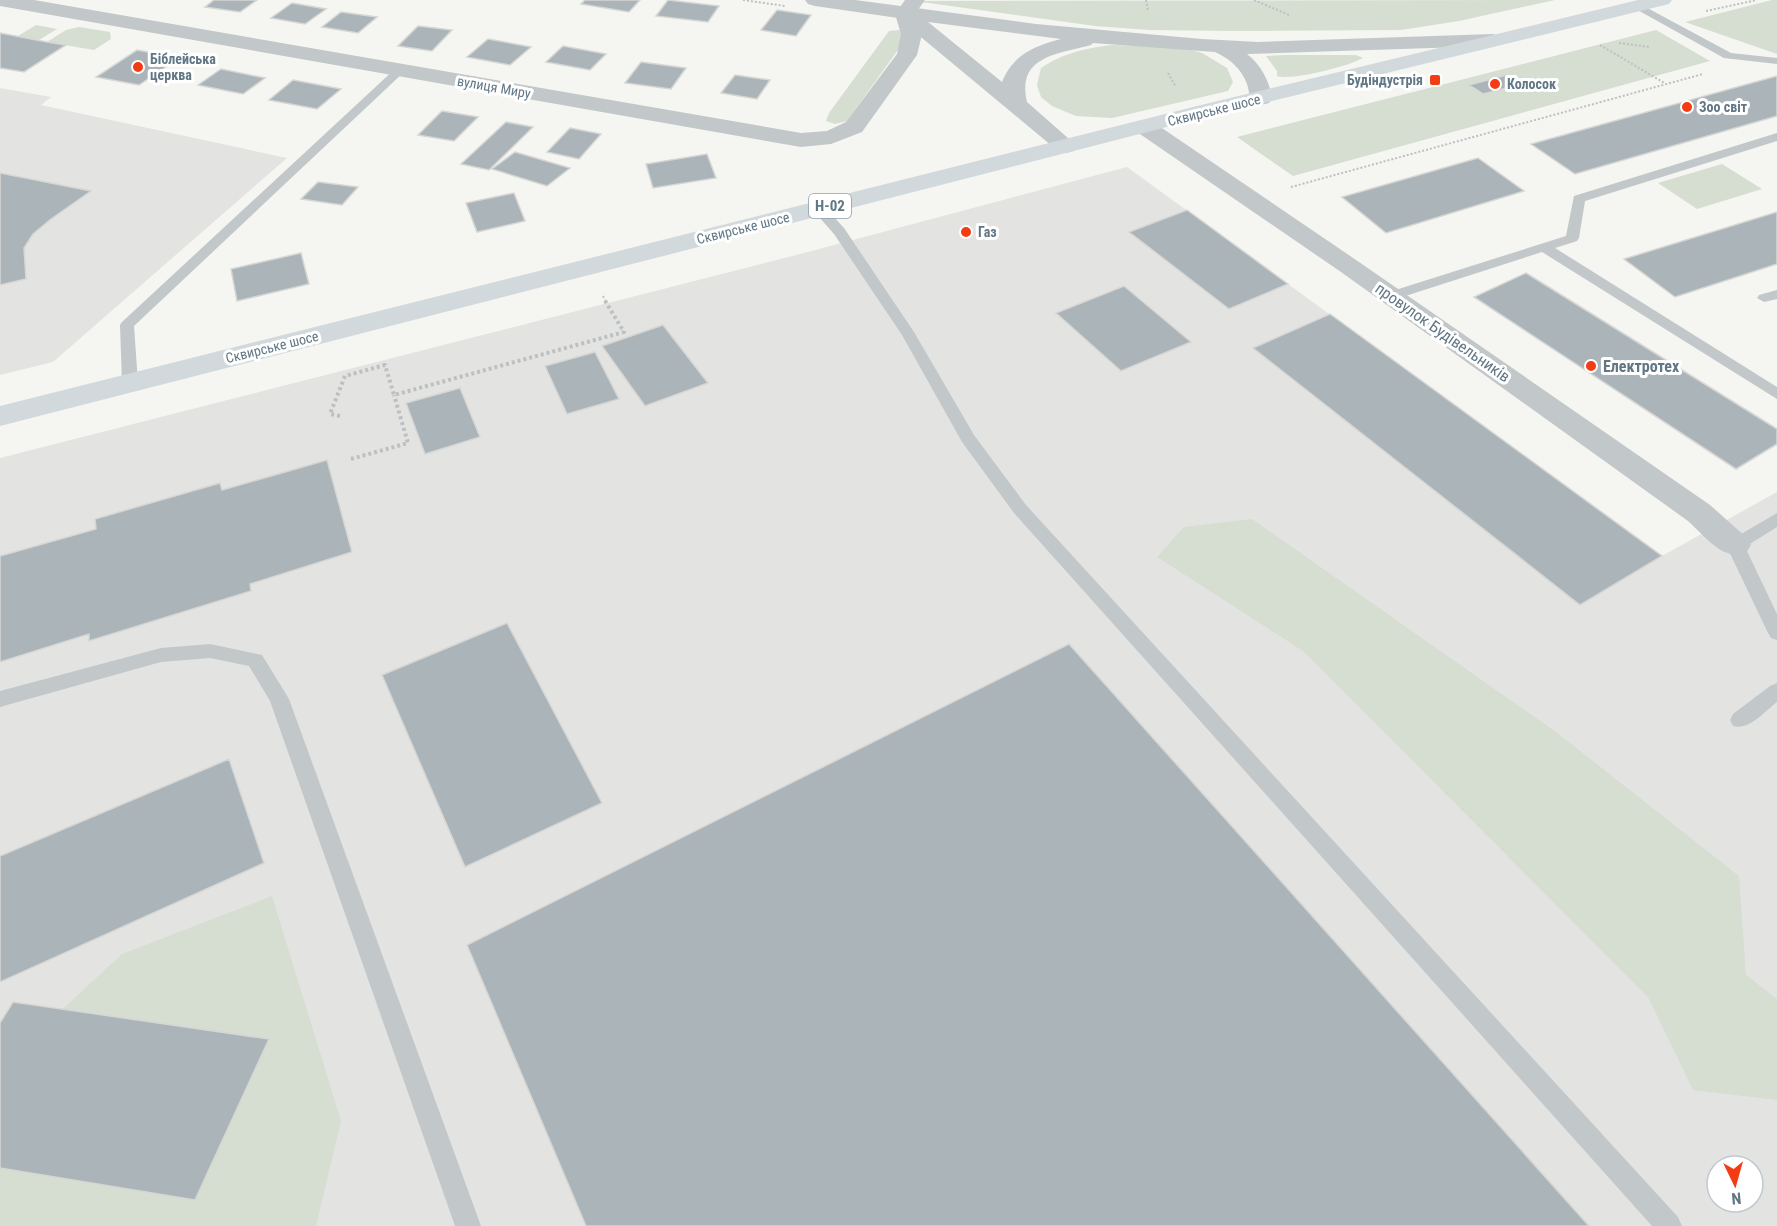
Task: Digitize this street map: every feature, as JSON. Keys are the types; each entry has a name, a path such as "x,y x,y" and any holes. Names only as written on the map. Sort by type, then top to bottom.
{"main road":[{"name":"Сквирське шосе","path":"0,416 1066,146 1662,0"}],"street":[{"name":"вулиця Миру","path":"0,0 801,140 831,137 854,127 907,56 913,42 910,7"},
{"path":"815,0 910,7 1107,37 1221,46 1258,48 1493,40"},
{"path":"910,7 1016,104 1066,146"},
{"path":"1016,104 1012,82 1021,65 1045,50 1107,37"},
{"path":"1221,46 1235,53 1253,71 1259,84 1261,98"},
{"name":"провулок Будівельників","path":"1145,127 1699,513 1735,545"}],"lane":[{"path":"1638,6 1728,56 1777,61"},
{"path":"130,383 127,325 400,70"},
{"path":"1390,296 1572,238 1579,199 1777,137"},
{"path":"819,209 846,241 909,335 968,438 1020,509 1669,1226"},
{"path":"1545,248 1777,394"},
{"path":"1777,519 1735,545 1777,633"},
{"path":"0,699 161,655 210,651 255,660 279,699 468,1226"},
{"path":"1740,720 1777,691"}],"path":[{"path":"1613,42 1659,48"},
{"path":"1600,45 1667,84"},
{"path":"1289,187 1759,59"},
{"path":"394,395 624,332 602,293"},
{"path":"340,416 330,414 345,376 385,366 408,443 351,459"}],"shaded area":[{"path":"1555,0 1459,21 1401,30 1235,31 1149,30 1095,26 914,1"},
{"path":"1777,0 1777,54 1685,22"},
{"path":"36,25 57,29 39,40 18,36"},
{"path":"79,27 110,32 111,39 94,50 47,42 66,30"},
{"path":"900,30 905,40 847,121 835,124 826,121 829,113 889,31"},
{"path":"1656,30 1710,61 1293,176 1237,137"},
{"path":"1113,45 1184,48 1202,53 1227,68 1233,82 1228,91 1112,118 1076,116 1052,106 1041,97 1037,85 1041,68 1058,58 1075,52"},
{"path":"1356,55 1363,58 1320,72 1277,76 1277,71 1266,56"},
{"path":"0,88 51,97 41,105 287,158 53,362 0,375"},
{"path":"1722,164 1762,189 1697,209 1658,183"},
{"path":"1127,167 1662,556 1777,492 1777,1226 0,1226 0,458 804,253"},
{"path":"1252,519 1556,732 1739,876 1746,975 1777,999 1777,1100 1693,1090 1648,997 1303,651 1157,557 1184,527"},
{"path":"272,896 341,1121 316,1226 0,1226 0,1067 122,954"}],"building":[{"path":"214,0 257,0 240,12 205,7"},
{"path":"585,0 640,0 629,12 581,4"},
{"path":"668,0 719,6 708,22 656,16"},
{"path":"292,3 326,9 305,24 271,18"},
{"path":"777,10 811,15 796,36 761,30"},
{"path":"341,12 377,17 358,33 322,27"},
{"path":"418,26 452,30 432,51 398,46"},
{"path":"0,33 66,45 24,72 0,68"},
{"path":"488,39 531,47 510,65 467,57"},
{"path":"563,46 606,54 590,70 546,62"},
{"name":"Біблейська церква","path":"137,50 179,58 139,85 96,77"},
{"path":"641,62 686,68 671,89 625,83"},
{"path":"221,69 265,78 243,94 198,85"},
{"path":"735,75 770,80 757,99 721,93"},
{"name":"Колосок","path":"1507,75 1522,84 1483,94 1469,85"},
{"path":"1777,76 1777,116 1575,174 1531,144"},
{"path":"293,80 341,89 317,109 269,100"},
{"path":"442,111 478,117 454,141 418,135"},
{"path":"506,122 533,127 489,170 461,164"},
{"path":"570,128 601,134 579,159 547,152"},
{"path":"515,152 570,168 547,186 492,169"},
{"path":"707,154 716,178 653,188 646,164"},
{"path":"1478,158 1524,191 1386,233 1342,197"},
{"path":"0,173 91,191 33,234 24,248 26,279 0,285"},
{"path":"318,182 358,187 342,205 301,199"},
{"path":"514,193 525,221 477,232 466,203"},
{"path":"1187,210 1288,284 1229,309 1129,232"},
{"path":"1777,212 1777,264 1675,297 1624,259"},
{"path":"301,253 309,284 237,301 231,269"},
{"path":"1526,273 1777,429 1777,444 1736,469 1474,297"},
{"path":"1124,286 1191,342 1121,371 1056,313"},
{"path":"1330,314 1662,556 1580,605 1253,348"},
{"path":"663,325 708,383 645,406 602,346"},
{"path":"595,352 619,399 567,414 545,366"},
{"path":"460,388 480,437 425,454 406,403"},
{"path":"327,460 352,552 250,584 251,591 89,641 89,634 0,662 0,556 96,529 95,519 220,483 222,490"},
{"path":"507,623 602,803 465,867 382,675"},
{"path":"1069,644 1589,1226 586,1226 467,945"},
{"path":"229,759 264,863 0,982 0,856"},
{"path":"13,1002 269,1039 195,1200 0,1168 0,1023"}],"place":[{"name":"Біблейська церква","path":"138,67"},
{"name":"Будіндустрія","path":"1435,80"},
{"name":"Колосок","path":"1495,84"},
{"name":"Зоо світ","path":"1687,107"},
{"name":"Газ","path":"966,232"},
{"name":"Електротех","path":"1591,366"}]}
